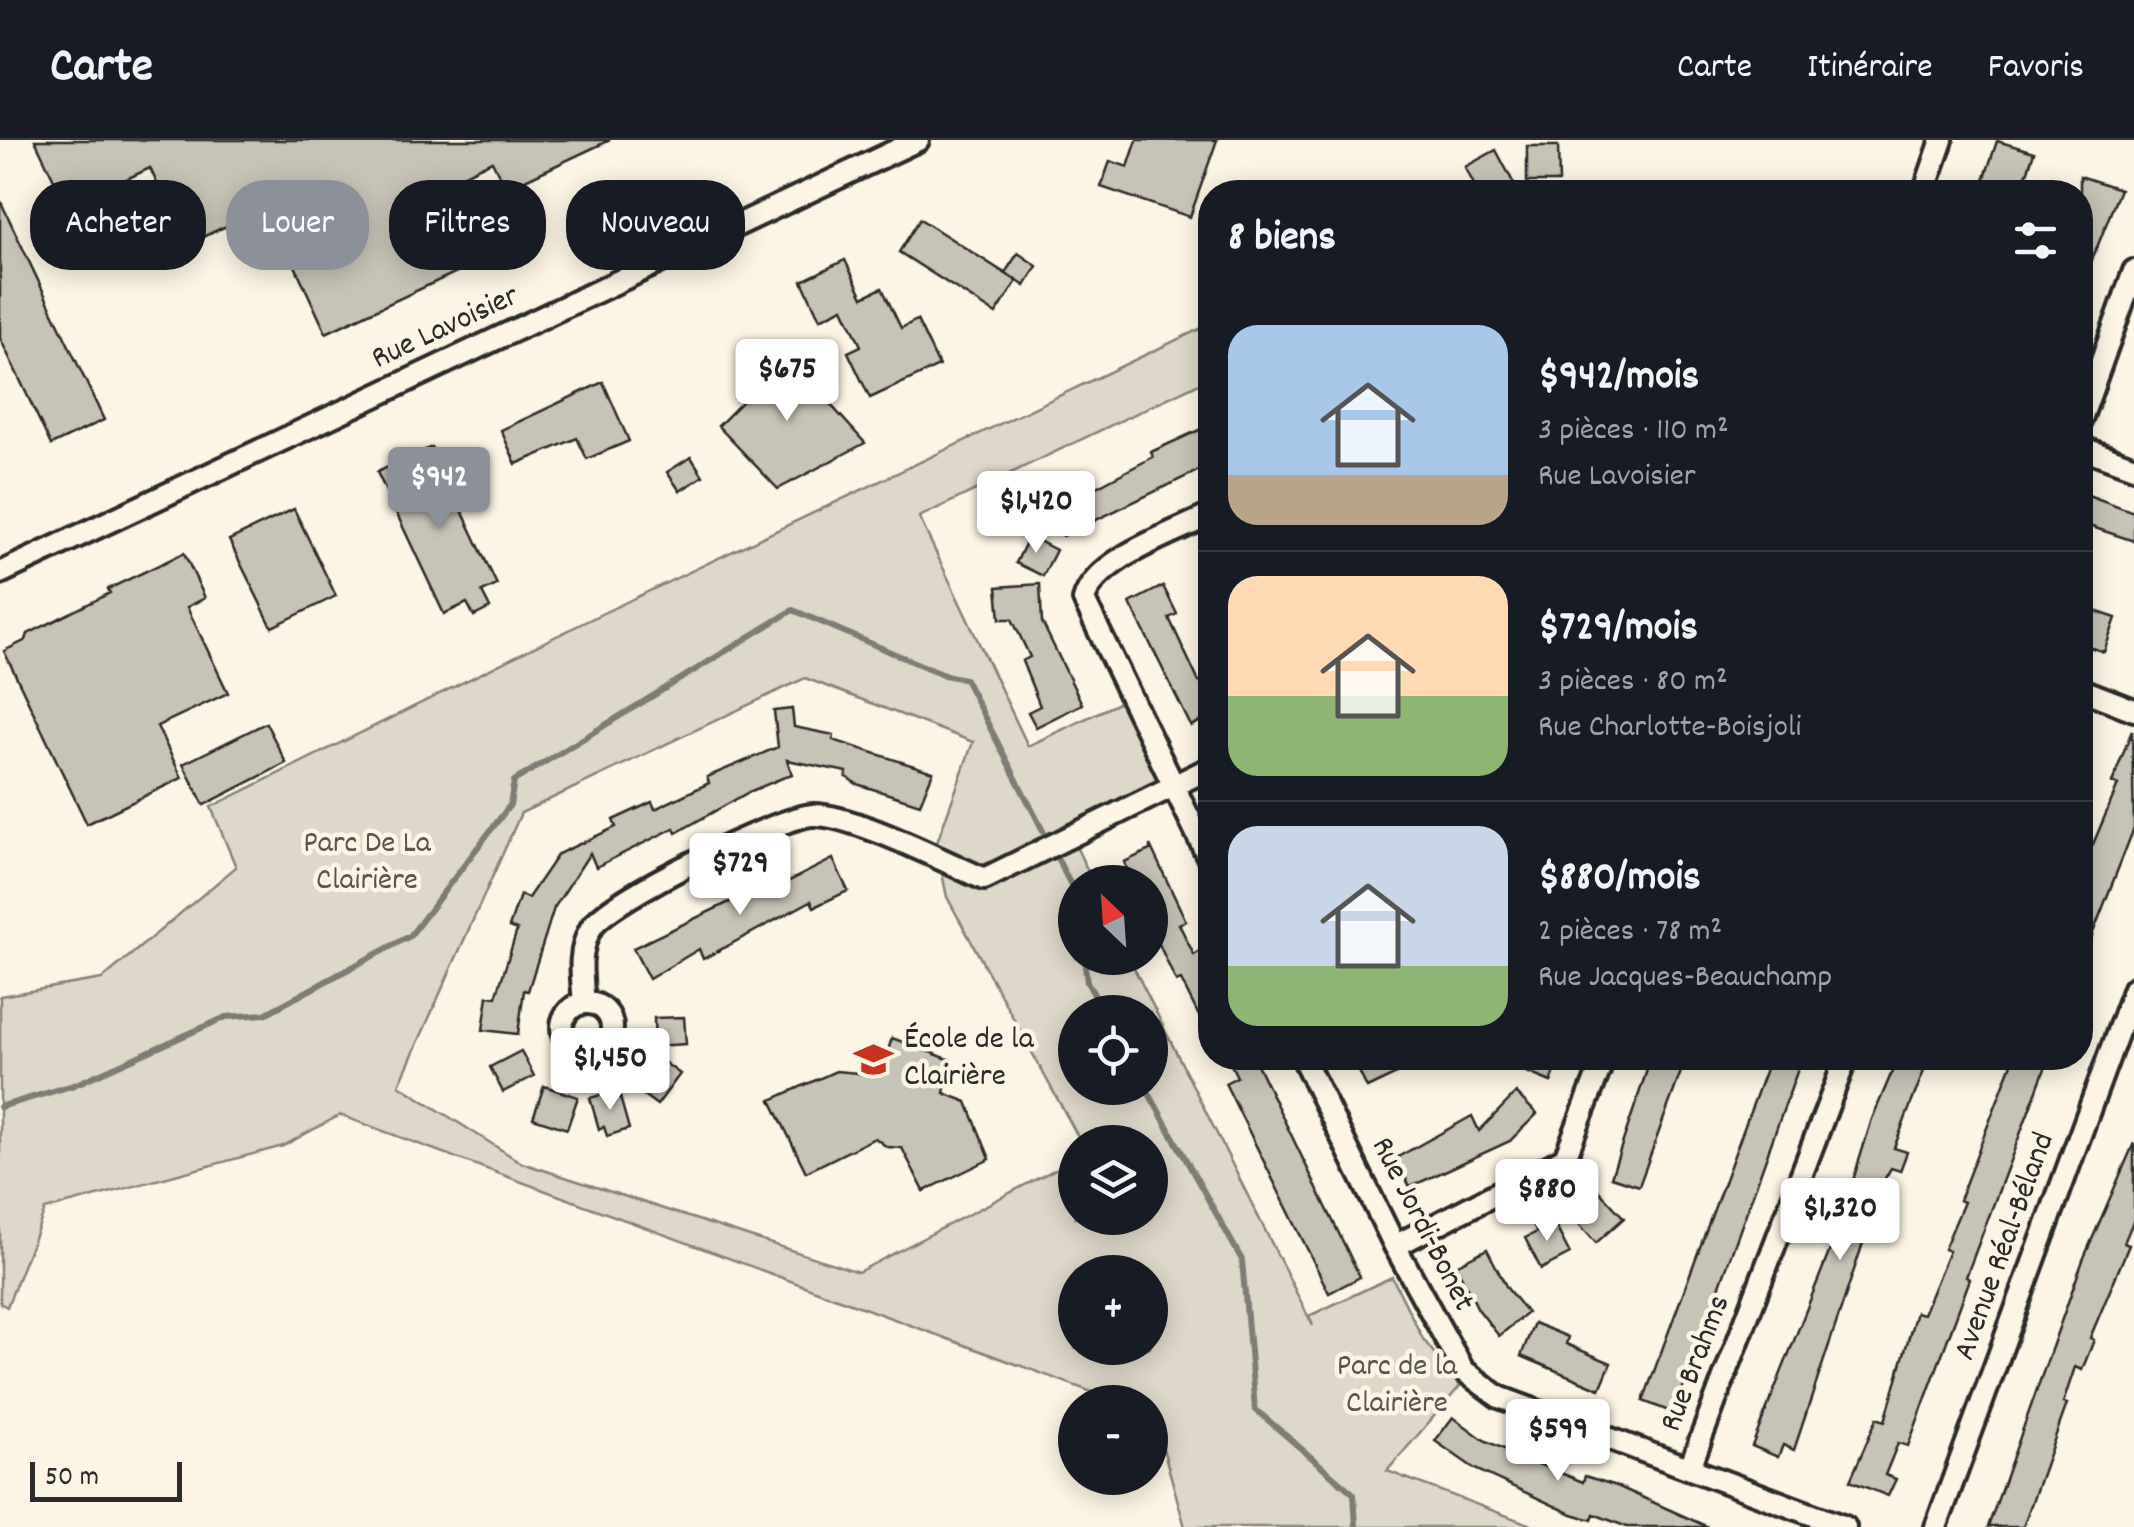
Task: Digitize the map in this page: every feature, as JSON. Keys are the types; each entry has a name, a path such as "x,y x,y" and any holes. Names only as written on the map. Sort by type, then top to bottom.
{"street":[{"name":"Rue Lavoisier","path":"0,574 918,140"},
{"path":"1928,180 1942,140"},
{"path":"2093,386 2134,271"},
{"path":"2093,452 2134,467"},
{"path":"1198,521 1106,567 1089,581 1084,600 1198,836"},
{"path":"2093,694 2134,710"},
{"path":"584,1002 580,958 592,926 620,900 777,823 815,815 853,824 984,879 1198,774"},
{"name":"Avenue Réal-Béland","path":"1936,1527 2134,988"},
{"name":"Rue Jordi-Bonet","path":"1309,1070 1395,1246 1463,1370 1499,1397 1844,1527"},
{"path":"1395,1246 1565,1158 1599,1070"},
{"name":"Rue Brahms","path":"1690,1467 1841,1070"}],"green space":[{"name":"Parc De La Clairière","path":"1198,330 1198,384 919,517 1028,746 1131,697 1174,786 1071,836 1085,865 1058,865 1058,975 1138,975 1148,995 1058,995 1058,1100 947,897 936,845 973,742 805,678 521,813 399,1085 522,1163 858,1272 1058,1168 1058,1235 1168,1235 1168,1125 1072,1125 1061,1105 1168,1105 1168,1036 1313,1326 1309,1316 1392,1277 1423,1339 1460,1386 1387,1471 1537,1527 1185,1527 1168,1466 1168,1385 1073,1385 340,1115 283,1146 45,1210 7,1307 0,1303 0,996 102,979 236,867 211,807 599,615"}],"building":[{"path":"35,140 610,140 525,180 502,180 492,161 460,176 462,180 389,180 389,270 461,270 326,333 297,270 369,270 369,180 226,180 226,226 206,235 206,180 155,180 150,168 124,180 54,180"},
{"path":"1137,140 1217,140 1203,180 1198,180 1190,217 1101,187 1110,161 1128,167"},
{"path":"1997,141 2034,152 2025,180 1984,180"},
{"path":"1527,146 1558,146 1559,180 1527,180"},
{"path":"1496,150 1512,180 1472,180 1465,167"},
{"path":"2093,180 2120,189 2093,257"},
{"path":"0,200 104,420 51,445 0,338"},
{"path":"920,219 1017,281 996,314 899,252"},
{"path":"1018,253 1037,266 1025,286 1005,273"},
{"path":"845,260 863,297 882,288 901,328 917,320 939,366 870,398 848,352 861,346 843,308 820,319 802,281"},
{"path":"772,351 798,378 803,374 865,443 778,489 718,426 750,394 738,382"},
{"path":"603,382 629,441 587,459 577,438 516,464 501,430"},
{"path":"1198,430 1198,471 1063,536 1051,511 1153,457 1151,452"},
{"path":"432,447 497,585 482,592 490,608 474,616 467,603 444,614 377,472"},
{"path":"691,457 703,476 680,491 667,472"},
{"path":"2093,497 2134,512 2134,541 2093,527"},
{"path":"294,509 336,596 272,627 229,540"},
{"path":"1029,536 1056,550 1043,576 1016,563"},
{"path":"184,553 205,598 187,607 228,693 157,726 182,778 87,824 4,651 26,640 28,634 110,593 108,589"},
{"path":"1040,584 1042,622 1082,704 1036,727 1028,712 1040,706 1022,661 1030,657 1012,619 1000,619 997,587"},
{"path":"1163,586 1177,614 1169,618 1198,680 1198,723 1191,726 1130,603"},
{"path":"2093,610 2116,618 2104,652 2093,648"},
{"path":"792,709 794,727 834,735 833,740 933,772 920,804 857,784 846,777 847,772 787,760 792,774 749,792 676,833 674,828 596,867 590,853 554,908 528,991 524,990 518,1034 483,1030 488,996 496,997 517,930 509,927 520,895 528,898 558,854 616,827 613,820 652,802 655,809 709,783 707,777 778,747 774,711"},
{"path":"266,723 286,763 204,805 183,764"},
{"path":"2132,730 2134,828 2093,933 2093,844 2118,785 2112,783"},
{"path":"1150,845 1159,865 1125,865 1124,862 1150,850"},
{"path":"833,859 848,891 814,907 811,901 703,959 699,949 649,979 633,948 786,875 789,881"},
{"path":"1168,883 1186,921 1179,924 1194,955 1198,952 1198,1014 1181,980 1176,982 1168,964"},
{"path":"684,1017 686,1044 655,1046 654,1018"},
{"path":"892,1038 951,1060 944,1093 967,1102 990,1159 924,1191 902,1148 887,1147 875,1138 806,1172 771,1100 836,1071 880,1075"},
{"path":"521,1051 534,1076 503,1092 490,1067"},
{"path":"653,1054 680,1074 657,1105 630,1085"},
{"path":"1234,1070 1260,1070 1360,1277 1329,1293 1225,1083 1237,1077"},
{"path":"1358,1070 1405,1070 1367,1088"},
{"path":"1522,1070 1556,1070 1551,1082"},
{"path":"1647,1070 1682,1070 1639,1186 1611,1177"},
{"path":"1766,1070 1798,1070 1674,1413 1643,1401"},
{"path":"1893,1070 1924,1070 1894,1148 1907,1152 1900,1171 1891,1168 1884,1180 1794,1450 1783,1445 1778,1457 1752,1446 1836,1235 1872,1119"},
{"path":"2009,1070 2044,1070 1966,1277 1970,1279 1908,1446 1898,1443 1885,1475 1896,1479 1888,1496 1850,1481 1877,1418 1885,1421 1916,1312 1923,1314 1949,1251 1944,1249 1964,1202 1959,1200"},
{"path":"544,1086 578,1097 567,1129 533,1118"},
{"path":"618,1090 629,1129 607,1136 604,1127 599,1129 590,1098"},
{"path":"1516,1093 1537,1114 1510,1141 1410,1187 1396,1158 1472,1116 1479,1131"},
{"path":"2134,1143 2134,1219 2124,1243 2129,1245 2090,1338 2094,1340 2082,1370 2075,1367 2063,1403 2067,1404 2023,1527 1988,1527 2083,1260"},
{"path":"1598,1190 1624,1218 1596,1243 1571,1215"},
{"path":"1551,1217 1570,1254 1541,1269 1525,1238 1537,1232 1534,1226"},
{"path":"1487,1249 1507,1288 1527,1313 1499,1336 1478,1309 1456,1265"},
{"path":"1534,1323 1568,1337 1566,1344 1611,1363 1600,1389 1521,1356"},
{"path":"1453,1417 1484,1440 1526,1459 1583,1482 1585,1476 1617,1486 1708,1527 1627,1527 1594,1514 1592,1520 1572,1514 1475,1469 1435,1441"}],"waterway":[{"path":"0,1107 74,1085 226,1017 265,1014 410,936 510,805 514,781 793,610 944,675 965,679 1061,865"},
{"path":"1086,975 1094,995"},
{"path":"1155,1105 1242,1260 1255,1409 1354,1494 1356,1527"}],"place":[{"name":"École de la Clairière","path":"874,1059"}],"park label":[{"name":"Parc de la Clairière","path":"1397,1386"}]}
